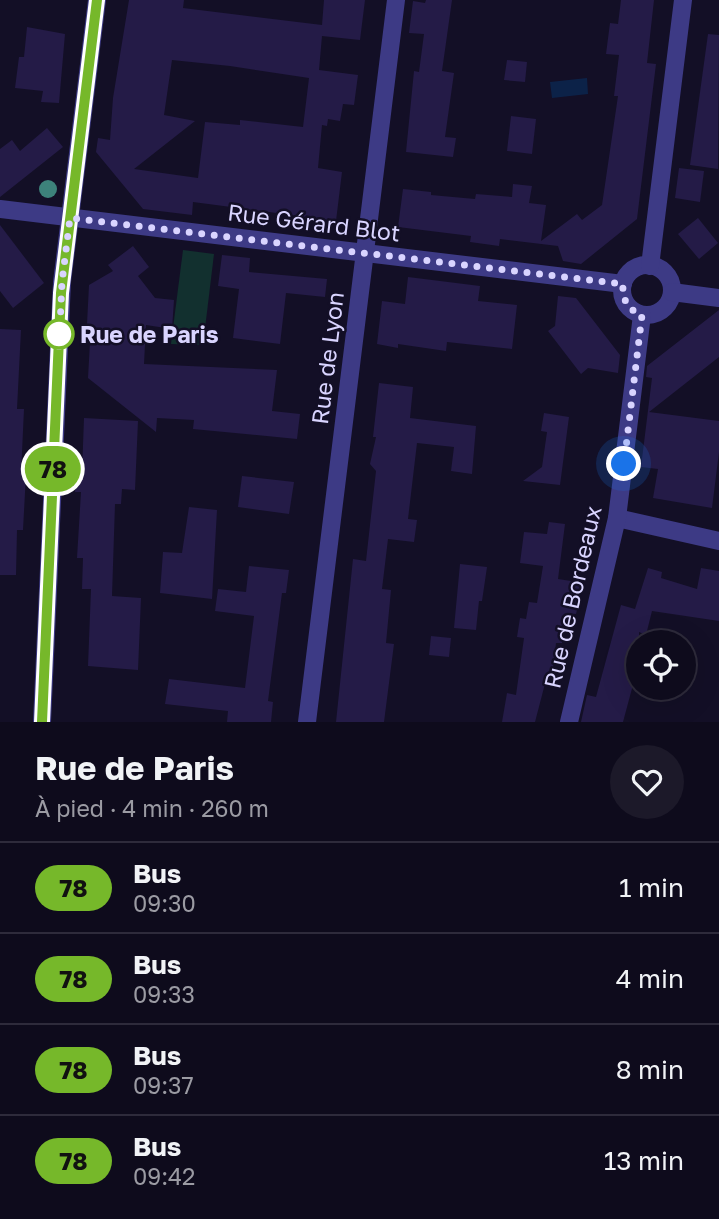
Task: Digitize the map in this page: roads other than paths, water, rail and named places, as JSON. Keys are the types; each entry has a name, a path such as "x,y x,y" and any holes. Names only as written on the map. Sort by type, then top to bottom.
{"street":[{"path":"42,722 61,293 97,0"},
{"name":"Rue de Lyon","path":"307,722 396,0"},
{"path":"650,266 683,0"},
{"name":"Rue Gérard Blot","path":"0,209 623,284"},
{"path":"650,266 664,272 672,292 670,300 659,313 642,315 629,307 624,300 623,284 636,268 650,266"},
{"path":"672,292 719,298"},
{"name":"Rue de Bordeaux","path":"569,722 617,518 642,315"},
{"path":"617,518 719,541"}],"water":[{"path":"587,78 588,94 552,98 550,82"}],"place":[{"name":"Rue de Paris","path":"59,334"}]}
